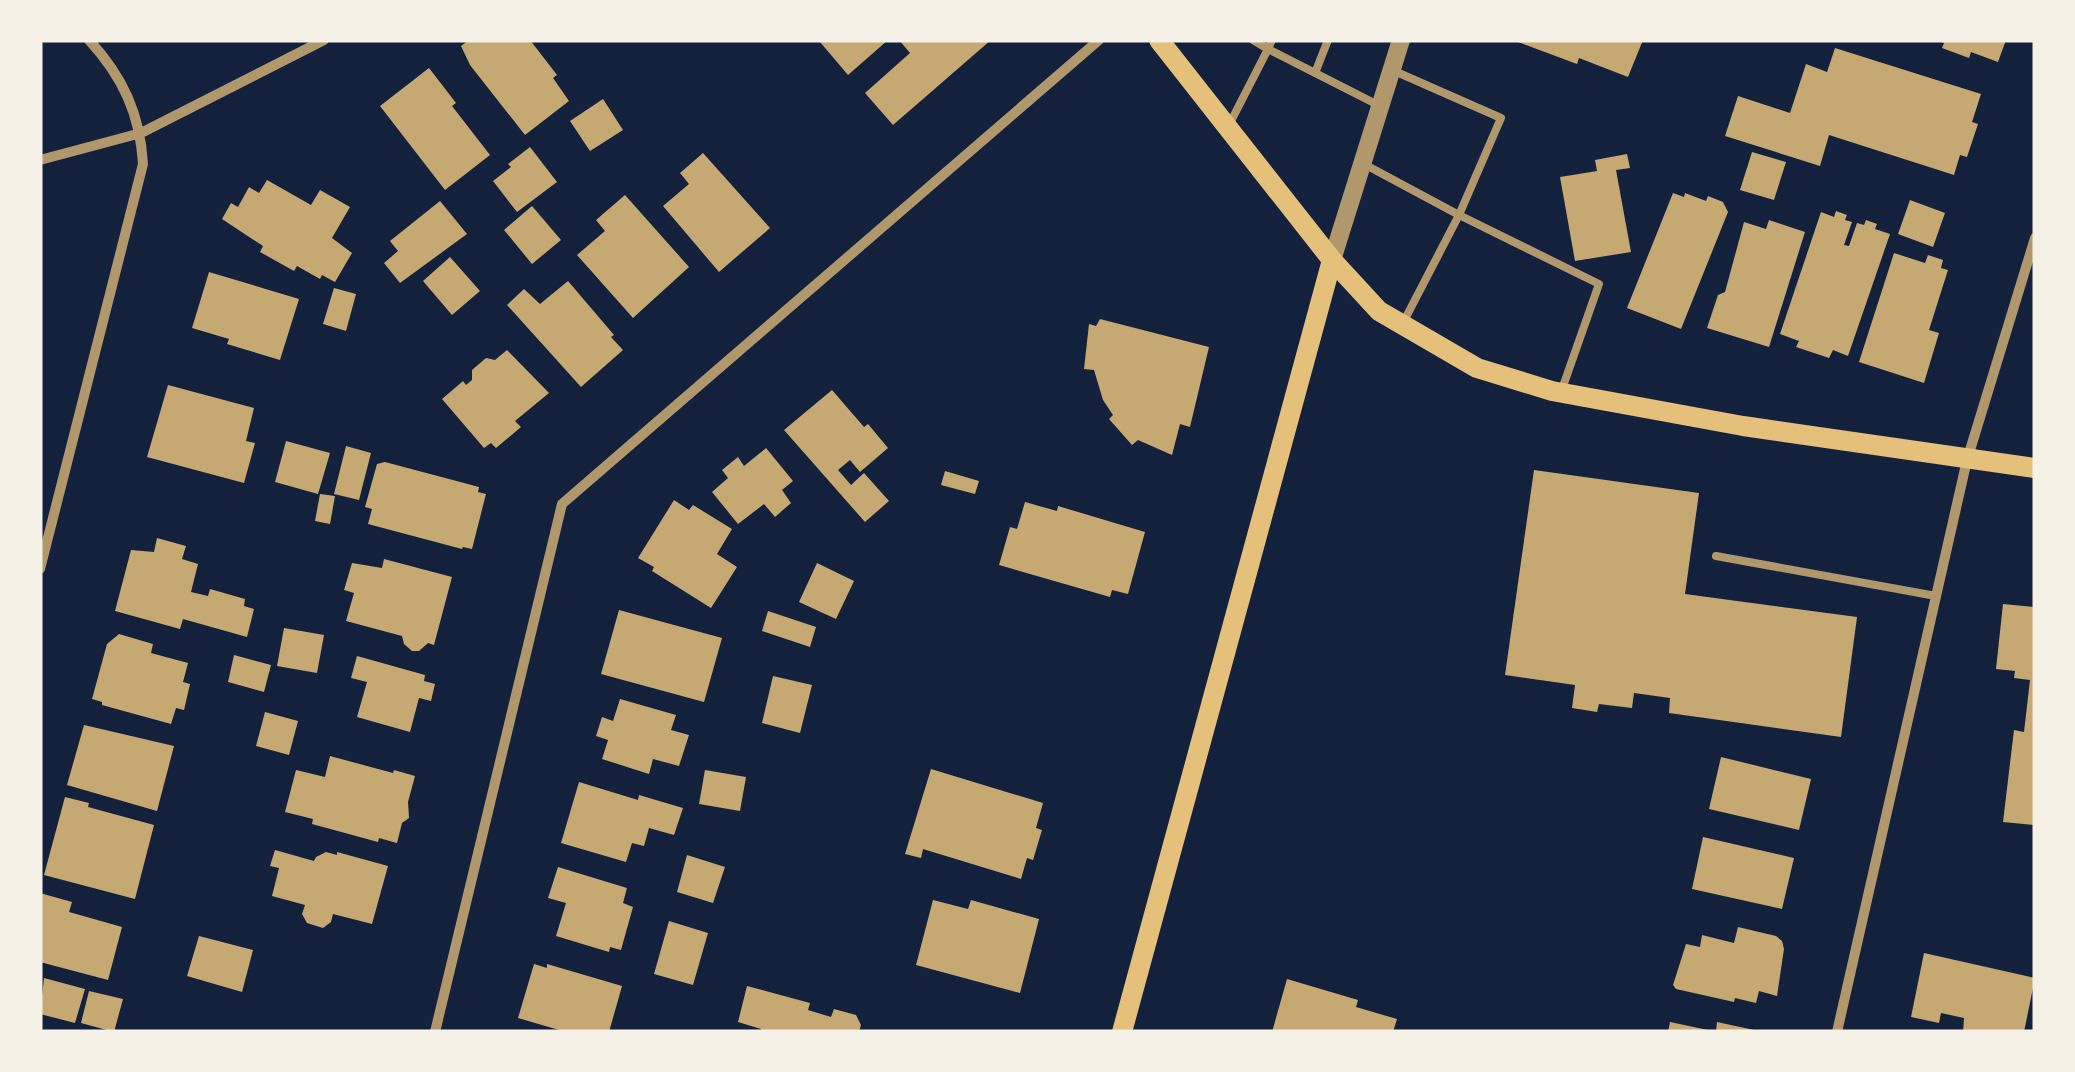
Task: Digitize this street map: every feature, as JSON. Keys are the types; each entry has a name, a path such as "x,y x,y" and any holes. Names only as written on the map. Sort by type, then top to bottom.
{"main road":[{"path":"1159,40 1332,260 1379,311 1478,368 1561,392 1743,426 2035,468"},
{"path":"1122,1032 1332,260"}],"street":[{"path":"40,569 144,164 141,133 122,82 90,40"},
{"path":"40,160 141,133 324,40"},
{"path":"435,1032 562,504 1100,40"},
{"path":"1332,260 1401,40"},
{"path":"1837,1032 1967,460 2035,238"}],"lane":[{"path":"1252,40 1270,45 1380,106"},
{"path":"1315,73 1328,40"},
{"path":"1228,127 1270,45"},
{"path":"1392,70 1501,118 1459,215 1401,326"},
{"path":"1362,163 1599,284 1561,392"},
{"path":"1716,556 1936,596"}],"building":[{"path":"469,40 530,40 557,75 553,78 569,101 525,135 470,65 461,46"},
{"path":"822,40 888,40 848,75"},
{"path":"899,40 991,40 893,125 865,93 910,53"},
{"path":"1513,40 1643,40 1628,77 1579,58 1577,64"},
{"path":"1937,40 2006,40 1998,62 1971,52 1969,58 1942,48 1944,43"},
{"path":"1835,48 1981,94 1972,122 1978,124 1967,157 1960,155 1954,175 1829,135 1820,166 1725,136 1738,96 1790,113 1806,64 1827,72"},
{"path":"429,68 490,155 445,190 380,106"},
{"path":"603,99 623,130 590,151 570,121"},
{"path":"530,147 557,182 517,212 493,181"},
{"path":"1752,152 1786,162 1774,200 1740,190"},
{"path":"703,153 770,228 719,272 663,206 689,184 680,173"},
{"path":"1627,154 1630,168 1616,170 1631,252 1575,261 1560,177 1597,171 1595,160"},
{"path":"267,180 311,205 320,190 350,207 332,238 352,253 335,282 322,275 320,279 297,266 294,271 260,252 263,246 222,219 231,203 238,207 249,187 259,193"},
{"path":"1673,193 1706,201 1708,196 1723,202 1728,212 1681,329 1627,308"},
{"path":"625,195 689,267 633,318 577,255 605,231 596,220"},
{"path":"1910,200 1945,213 1933,247 1898,234"},
{"path":"440,201 467,234 400,283 384,263 398,251 390,241"},
{"path":"532,206 561,240 532,264 504,230"},
{"path":"1836,211 1852,222 1844,245 1849,246 1857,223 1864,225 1866,220 1877,224 1875,229 1890,234 1848,356 1833,350 1829,358 1796,347 1799,341 1780,334 1821,212 1834,217"},
{"path":"1769,220 1805,232 1769,347 1707,328 1718,295 1725,292 1744,222 1766,229"},
{"path":"1894,253 1925,263 1928,255 1943,260 1941,268 1948,270 1929,330 1939,333 1924,383 1859,362"},
{"path":"450,257 480,291 452,315 423,281"},
{"path":"209,272 299,299 280,360 227,344 229,339 192,328"},
{"path":"568,281 623,350 581,387 507,305 524,289 540,304"},
{"path":"334,288 356,294 346,331 323,324"},
{"path":"1100,319 1209,347 1190,427 1180,424 1172,455 1138,440 1132,445 1109,419 1113,415 1103,400 1094,370 1084,369 1089,324 1096,326"},
{"path":"507,350 549,393 515,421 521,427 496,448 491,443 484,448 442,399 463,381 466,385 472,380 472,370 486,358 495,360"},
{"path":"168,385 254,408 246,441 255,443 244,483 147,457"},
{"path":"832,390 888,448 860,472 850,460 838,470 851,485 864,473 889,501 865,522 784,430"},
{"path":"286,441 330,453 318,494 275,482"},
{"path":"346,446 371,453 359,500 334,494"},
{"path":"766,448 793,481 782,490 791,503 775,517 764,504 738,524 712,492 728,478 722,470 738,457 744,466"},
{"path":"385,462 479,487 478,492 486,494 472,549 368,524 372,509 365,507 377,464"},
{"path":"1534,470 1699,493 1685,594 1857,617 1841,737 1669,713 1670,698 1634,693 1632,708 1599,704 1597,712 1572,708 1575,685 1505,675"},
{"path":"945,471 979,481 975,494 941,485"},
{"path":"320,494 335,496 330,524 315,521"},
{"path":"674,500 689,510 693,505 732,529 717,554 737,567 711,608 638,558"},
{"path":"1025,502 1057,511 1058,506 1145,532 1128,594 1112,590 1110,597 999,565 1010,527 1017,529"},
{"path":"157,538 186,546 182,559 198,564 191,592 208,596 210,589 245,599 244,606 254,609 247,637 183,619 180,629 115,611 131,550 154,552"},
{"path":"384,559 452,577 434,645 428,643 419,651 412,651 402,636 346,621 354,593 344,590 352,563 382,568"},
{"path":"817,563 854,581 836,619 799,602"},
{"path":"2003,604 2035,607 2035,825 2003,822 2014,730 2024,732 2030,680 2014,678 2015,671 1996,669"},
{"path":"619,610 722,638 704,702 601,674"},
{"path":"768,611 816,627 810,647 762,631"},
{"path":"284,628 324,635 317,673 277,666"},
{"path":"119,634 153,644 151,653 188,663 183,682 190,684 184,710 176,708 171,724 92,699 107,644"},
{"path":"234,655 271,665 264,692 228,682"},
{"path":"357,656 425,675 424,681 435,684 431,701 419,698 410,732 357,717 367,682 351,678"},
{"path":"773,676 812,685 800,733 762,723"},
{"path":"620,699 676,715 671,730 689,735 679,766 653,759 649,774 602,759 608,740 596,736 602,717 613,721"},
{"path":"265,712 298,721 289,755 256,746"},
{"path":"84,725 174,746 157,811 67,785"},
{"path":"330,756 415,776 408,802 409,818 402,823 397,843 379,838 378,842 312,824 313,819 285,812 296,770 325,777"},
{"path":"1721,757 1811,779 1799,830 1709,809"},
{"path":"931,769 1043,803 1036,828 1042,830 1033,860 1027,858 1021,879 923,849 921,858 905,854"},
{"path":"705,770 746,777 740,811 699,804"},
{"path":"579,782 638,800 639,795 683,808 674,835 649,828 644,846 632,843 626,862 561,843"},
{"path":"65,797 154,825 135,899 44,875"},
{"path":"1703,837 1794,858 1782,909 1692,889"},
{"path":"275,850 314,861 326,852 337,852 388,866 372,924 333,914 331,922 323,928 307,923 302,914 305,905 272,896 279,868 270,866"},
{"path":"687,855 725,867 713,903 677,892"},
{"path":"558,867 627,888 623,903 633,907 621,950 610,947 609,952 556,936 566,903 548,898"},
{"path":"40,893 72,902 69,912 122,927 108,980 40,962"},
{"path":"933,900 968,909 971,900 1039,919 1020,993 916,965"},
{"path":"669,921 708,933 693,985 654,974"},
{"path":"1738,927 1782,941 1777,996 1759,991 1756,1003 1735,998 1734,1002 1676,989 1673,985 1686,944 1700,947 1702,935 1734,943"},
{"path":"199,936 253,950 242,992 187,976"},
{"path":"1924,953 2035,978 2024,1032 1963,1032 1964,1018 1941,1013 1939,1023 1911,1017"},
{"path":"534,964 547,968 547,964 622,986 609,1032 566,1032 518,1018"},
{"path":"44,978 85,989 75,1023 40,1014"},
{"path":"1287,979 1358,1000 1356,1007 1397,1019 1393,1032 1272,1032"},
{"path":"747,986 810,1003 808,1010 831,1017 834,1009 856,1015 861,1025 859,1032 760,1032 761,1029 738,1022"},
{"path":"89,991 123,999 114,1032 81,1023"},
{"path":"1670,1022 1708,1030 1708,1032 1668,1032"},
{"path":"1717,1022 1754,1030 1754,1032 1716,1032"}]}
